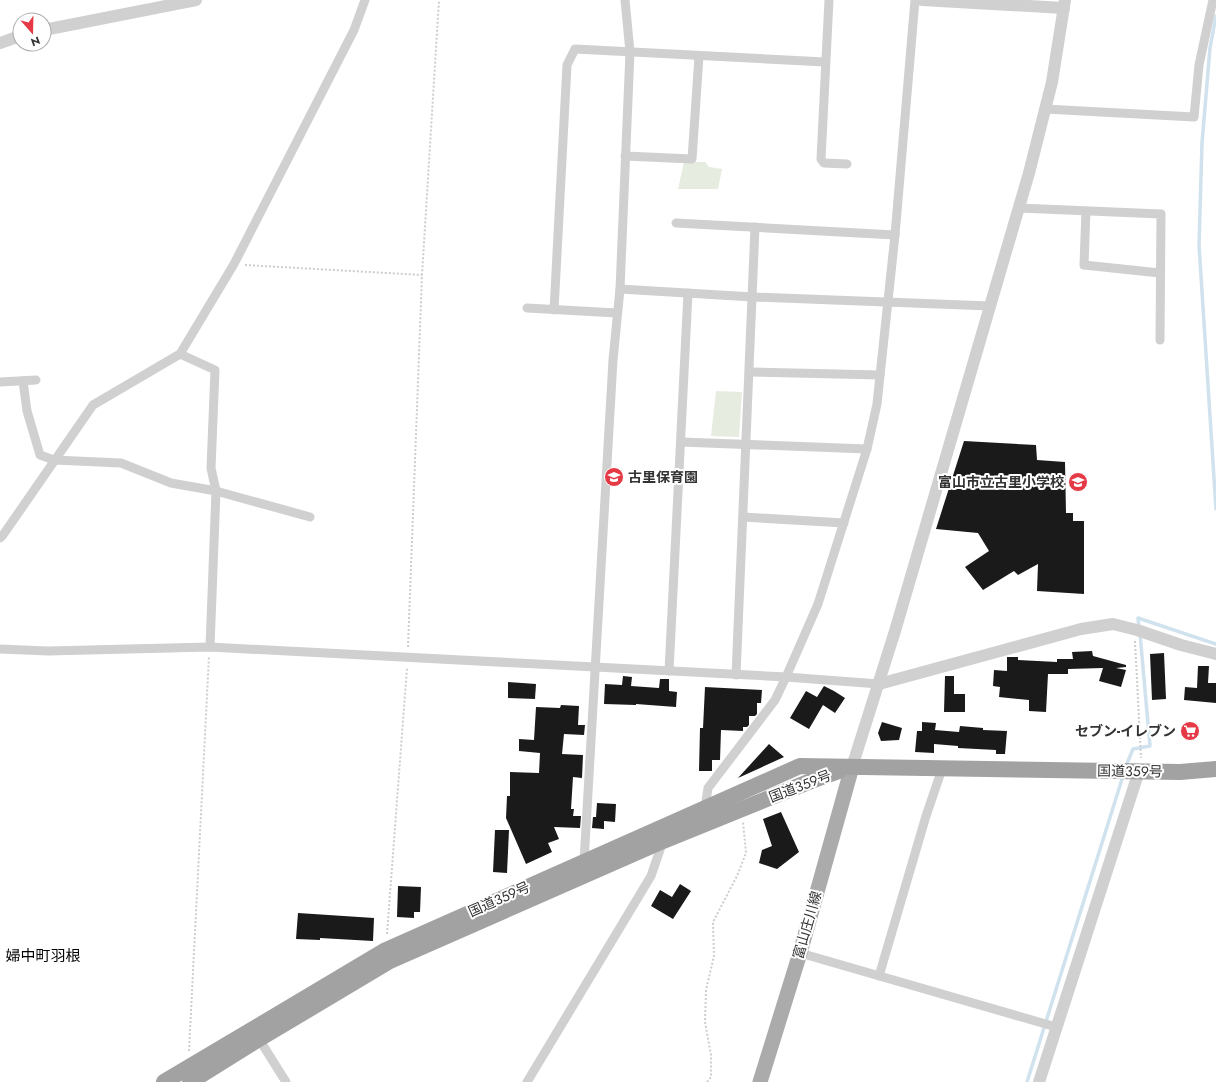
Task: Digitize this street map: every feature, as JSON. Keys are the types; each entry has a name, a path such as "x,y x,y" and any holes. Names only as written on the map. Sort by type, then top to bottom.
{"highway":[{"name":"国道359号","path":"190,1074 386,950 800,766 1180,772 1216,769"},
{"name":"国道359号","path":"164,1082 190,1074 259,1038 390,961 663,841 811,781 852,767"}],"main road":[{"name":"富山庄川線","path":"760,1082 800,953 852,767"}],"street":[{"path":"52,28 196,0"},
{"path":"0,538 93,405 180,354 234,264 354,30 365,0"},
{"path":"584,862 613,368 620,289 630,52 625,0"},
{"path":"829,0 821,159 824,163 847,164"},
{"path":"705,808 708,788 775,700 786,677 818,604 867,449 877,404 895,235 915,0"},
{"path":"852,767 879,684 962,407 1019,208 1052,82 1064,4 922,0"},
{"path":"1045,109 1194,117 1199,65 1213,0"},
{"path":"0,43 12,39"},
{"path":"554,310 567,65 575,49 825,62"},
{"path":"625,156 692,159 699,56"},
{"path":"1019,208 1161,214 1160,340"},
{"path":"1086,211 1084,265 1160,273"},
{"path":"676,223 895,235"},
{"path":"736,675 747,444 755,227"},
{"path":"620,289 753,297 990,306"},
{"path":"669,671 688,293"},
{"path":"527,308 618,313"},
{"path":"180,354 215,370 211,468 216,491 210,646"},
{"path":"750,372 880,375"},
{"path":"23,380 27,411 40,455 54,460 121,463 171,484 216,491 310,516"},
{"path":"0,382 36,380"},
{"path":"680,442 867,449"},
{"path":"743,516 844,523"},
{"path":"0,648 48,651 210,646 408,658 596,666 879,684 1081,629 1112,624 1216,654"},
{"path":"878,976 942,769"},
{"path":"1039,1082 1139,771"},
{"path":"527,1082 651,876 663,841"},
{"path":"800,953 1056,1027"},
{"path":"259,1038 286,1082"}],"path":[{"path":"386,950 408,658 422,275 439,0"},
{"path":"234,264 422,275"},
{"path":"1134,630 1141,763 1139,771"},
{"path":"190,1074 210,646"},
{"path":"707,1082 711,1077 711,1054 705,1022 706,990 714,956 713,922 737,876 746,853 741,809"}],"shaded area":[{"path":"684,162 705,162 709,167 722,169 718,189 678,189"},
{"path":"716,391 742,392 739,437 711,436"}],"building":[{"path":"964,441 1036,445 1037,460 1065,462 1066,513 1073,513 1073,521 1084,521 1084,594 1037,591 1038,564 1018,575 1014,571 983,590 965,567 989,551 978,533 936,529"},
{"path":"1092,651 1093,656 1126,665 1126,667 1116,668 1126,670 1121,687 1099,681 1103,668 1068,669 1068,674 1048,674 1046,712 1029,711 1029,700 999,697 1000,687 993,686 994,670 1007,671 1007,657 1018,657 1018,660 1057,662 1057,659 1073,659 1072,652"},
{"path":"1164,653 1166,699 1152,700 1150,654"},
{"path":"1198,666 1209,666 1208,683 1216,683 1216,703 1184,700 1185,687 1197,688"},
{"path":"623,676 632,677 631,686 659,688 660,679 669,679 669,691 677,692 676,707 636,704 604,704 605,684 622,685"},
{"path":"945,676 954,676 954,694 965,694 965,712 944,712"},
{"path":"508,682 536,684 535,699 508,698"},
{"path":"824,686 845,698 835,713 823,705 809,729 790,718 806,691 817,697"},
{"path":"705,687 762,690 761,703 757,703 757,714 755,716 749,716 749,725 747,727 743,727 743,731 721,730 720,760 712,760 712,771 699,771 700,728 703,728"},
{"path":"561,705 579,706 578,725 585,725 584,735 564,734 562,754 583,755 582,778 573,777 571,809 574,809 573,816 581,816 580,828 554,827 559,839 548,843 552,852 526,864 506,818 507,796 510,796 510,772 539,773 540,753 519,751 519,739 534,740 536,707 560,708"},
{"path":"882,722 902,728 899,740 881,741 878,733"},
{"path":"922,722 936,723 935,730 959,732 960,726 983,728 983,730 1007,731 1005,754 996,754 996,750 958,748 958,746 934,744 934,753 915,752 917,731 922,731"},
{"path":"769,744 784,757 738,778"},
{"path":"597,803 616,804 615,822 604,821 604,829 592,828 593,817 596,817"},
{"path":"781,812 799,852 777,869 759,863 762,850 772,846 763,819"},
{"path":"495,830 509,830 507,873 493,872"},
{"path":"680,884 691,891 673,919 651,906 660,890 672,897"},
{"path":"398,886 421,887 420,912 414,912 414,918 397,917"},
{"path":"298,913 374,918 373,941 320,938 320,940 296,939"}],"waterway":[{"path":"1216,16 1210,48 1202,143 1199,245 1216,509"},
{"path":"1139,628 1138,618 1216,644"},
{"path":"1126,766 1133,749 1150,746 1140,634"},
{"path":"1027,1082 1123,776"}],"place":[{"name":"古里保育園","path":"614,477"},
{"name":"富山市立古里小学校","path":"1078,482"},
{"name":"セブン-イレブン","path":"1190,731"}],"district":[{"name":"婦中町羽根","path":"43,956"}]}
